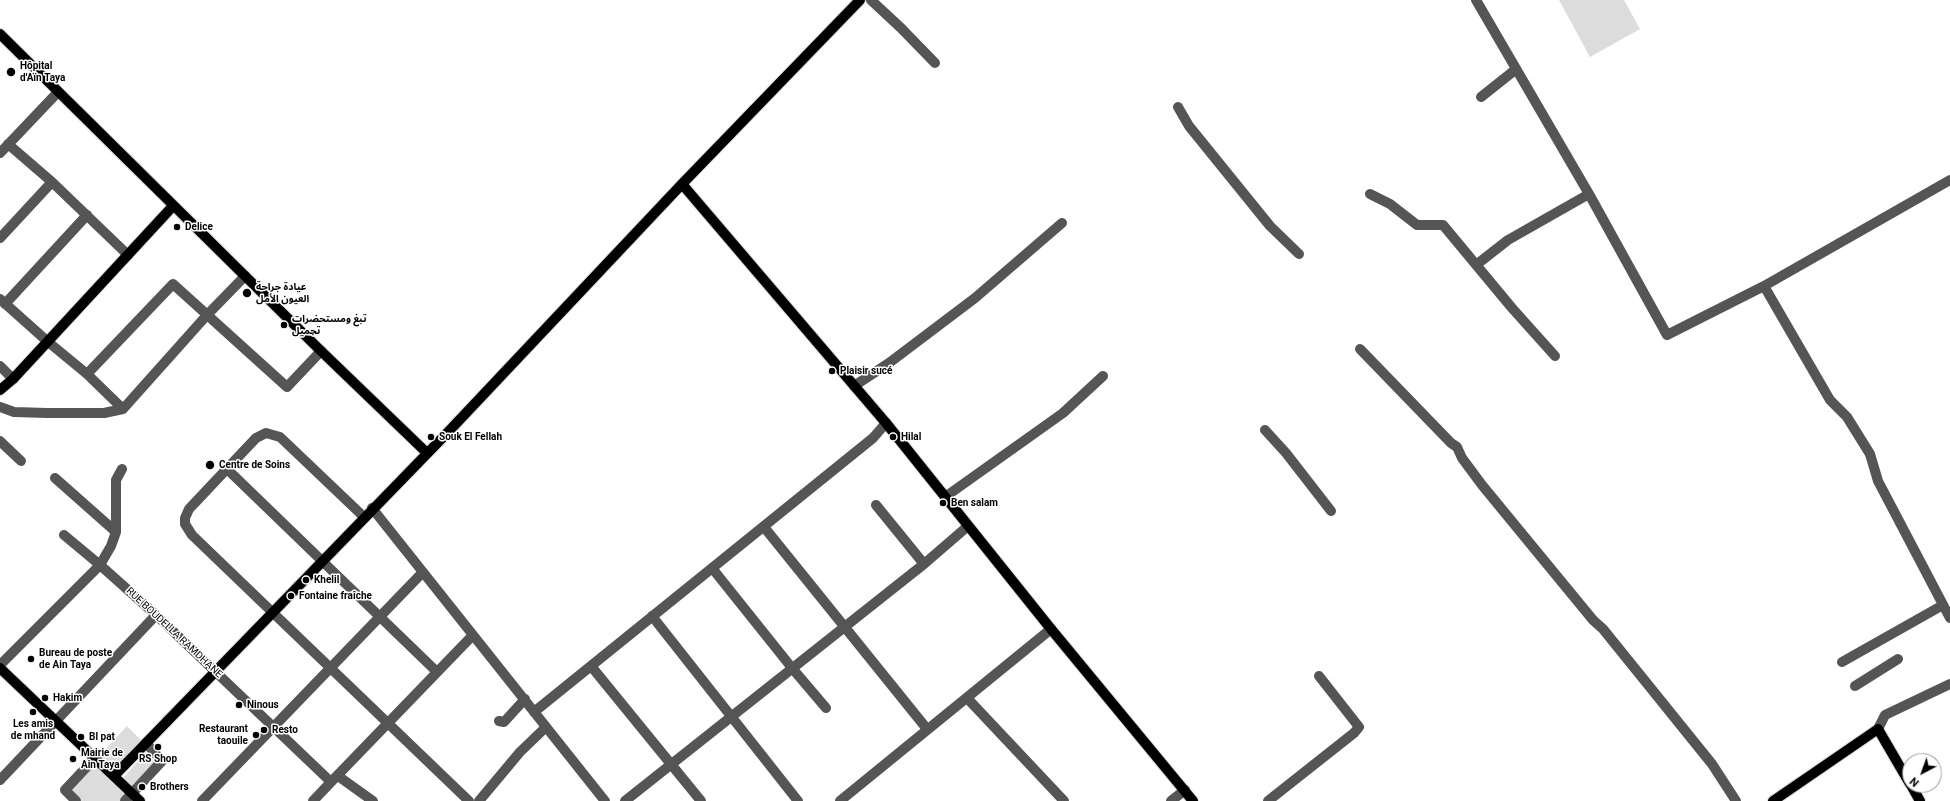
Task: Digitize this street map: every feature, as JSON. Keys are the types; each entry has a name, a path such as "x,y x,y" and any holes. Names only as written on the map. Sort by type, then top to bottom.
{"main road":[{"path":"114,776 372,508 427,453 682,184 860,0"},
{"path":"0,34 321,351 427,453"},
{"path":"682,184 886,423 1051,629 1193,801"},
{"path":"0,390 14,379 174,206"},
{"path":"0,666 114,776 128,797 140,801"},
{"path":"1773,801 1878,729 1902,770"}],"street":[{"path":"871,0 935,63"},
{"path":"1476,0 1515,70 1588,194 1667,335 1764,286 1950,180"},
{"path":"1481,97 1515,70"},
{"path":"0,152 58,92"},
{"path":"1178,107 1189,126 1261,214 1299,254"},
{"path":"8,144 52,182 128,255"},
{"path":"0,238 52,182"},
{"path":"1370,194 1390,204 1417,225 1443,225 1512,308 1555,356"},
{"path":"1476,265 1508,240 1588,194"},
{"path":"87,216 3,301 47,342 87,374 123,408"},
{"path":"854,386 888,363 975,298 1062,223"},
{"path":"0,407 14,412 47,413 104,413 123,408 207,315 245,276"},
{"path":"87,374 173,284 287,387 321,351"},
{"path":"1764,286 1830,400 1847,417 1870,454 1878,481 1950,618"},
{"path":"1360,349 1451,443 1457,447 1482,485 1593,620 1613,641 1712,764 1736,801"},
{"path":"0,366 14,379"},
{"path":"945,497 1063,413 1103,376"},
{"path":"534,712 873,438 886,423"},
{"path":"1265,430 1286,453 1331,510"},
{"path":"364,517 280,437 266,433 256,438 190,509 185,518 185,524 192,535 271,613 469,801"},
{"path":"0,441 21,461"},
{"path":"0,666 100,565 111,546 116,532 116,480 122,468"},
{"path":"227,469 437,672"},
{"path":"55,478 116,532"},
{"path":"876,505 924,564"},
{"path":"372,508 525,699 602,800"},
{"path":"625,801 924,564 968,526"},
{"path":"764,527 927,729"},
{"name":"RUE BOUDELLA RAMDHANE","path":"64,535 156,615 273,726 334,779 373,801"},
{"path":"712,568 826,708"},
{"path":"202,801 423,572"},
{"path":"1842,662 1943,605"},
{"path":"0,780 156,615"},
{"path":"652,616 732,715 798,801"},
{"path":"840,801 1051,629"},
{"path":"313,801 473,635"},
{"path":"1855,686 1898,659"},
{"path":"591,666 701,801"},
{"path":"1268,801 1354,733 1359,727 1319,676"},
{"path":"1878,729 1885,715 1950,684"},
{"path":"967,698 1064,801"},
{"path":"500,721 504,722 525,699"},
{"path":"479,801 520,752 546,727"},
{"path":"128,797 162,761 146,743"},
{"path":"76,801 65,790 95,758"},
{"path":"1171,801 1184,790"}],"shaded area":[{"path":"1559,0 1624,0 1640,29 1590,57"},
{"path":"127,726 141,740 112,771 98,757"},
{"path":"146,752 158,763 132,791 121,780"},
{"path":"93,764 126,796 122,801 80,801 68,790"}],"place":[{"name":"Hôpital d'Aïn Taya","path":"11,72"},
{"name":"Delice","path":"177,227"},
{"name":"عيادة جراحة العيون الأمل","path":"247,293"},
{"name":"تبغ ومستحضرات تجميل","path":"284,325"},
{"name":"Plaisir sucé","path":"832,371"},
{"name":"Souk El Fellah","path":"431,437"},
{"name":"Hilal","path":"893,437"},
{"name":"Centre de Soins","path":"210,465"},
{"name":"Ben salam","path":"943,503"},
{"name":"Khelil","path":"306,580"},
{"name":"Fontaine fraîche","path":"291,596"},
{"name":"Bureau de poste de Ain Taya","path":"31,659"},
{"name":"Hakim","path":"45,698"},
{"name":"Ninous","path":"239,705"},
{"name":"Les amis de mhand","path":"33,712"},
{"name":"Resto","path":"264,730"},
{"name":"Restaurant taouile","path":"256,735"},
{"name":"Bl pat","path":"81,737"},
{"name":"RS Shop","path":"158,747"},
{"name":"Mairie de Ain Taya","path":"73,759"},
{"name":"Brothers","path":"142,787"}]}
